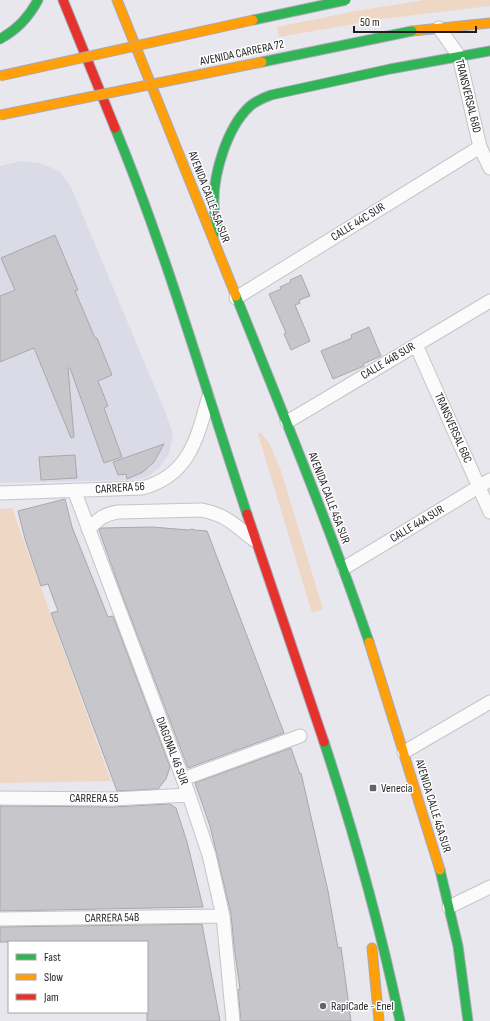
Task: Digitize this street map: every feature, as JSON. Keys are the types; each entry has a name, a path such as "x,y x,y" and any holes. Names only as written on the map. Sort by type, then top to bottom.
{"highway":[{"path":"0,39 9,35 21,25 32,12 38,0"},
{"path":"63,0 143,198 187,325 256,542 337,782 366,879 390,974 400,1021"},
{"name":"AVENIDA CALLE 45A SUR","path":"117,0 287,422 344,568 376,663 440,866 458,946 468,1021"},
{"path":"0,76 346,0"},
{"name":"AVENIDA CARRERA 72","path":"0,116 412,31 490,23"},
{"path":"222,263 214,205 218,175 224,150 232,131 241,116 250,106 260,99 271,95 390,69 490,51"},
{"path":"366,879 379,1021"}],"street":[{"name":"TRANSVERSAL 68D","path":"439,28 459,56 480,146 490,168"},
{"name":"CALLE 44C SUR","path":"236,298 480,146"},
{"name":"CALLE 44B SUR","path":"287,422 490,301"},
{"name":"TRANSVERSAL 68C","path":"416,345 490,512"},
{"name":"CARRERA 56","path":"0,493 142,488 163,481 183,462 192,449 199,434 209,395"},
{"name":"CALLE 44A SUR","path":"344,568 490,480"},
{"name":"DIAGONAL 46 SUR","path":"74,490 189,795 209,855 224,916 233,1021"},
{"name":"CARRERA 56","path":"88,529 99,518 118,512 201,510 214,512 226,518 256,542"},
{"path":"404,752 490,702"},
{"path":"183,779 300,736"},
{"name":"CARRERA 55","path":"0,798 113,799 189,795"},
{"path":"449,907 490,887"},
{"name":"CARRERA 54B","path":"0,919 224,916"}],"shaded area":[{"path":"425,0 490,0 490,6 382,19 279,37 277,27 356,11"},
{"path":"21,161 40,163 59,171 71,187 166,414 173,434 169,454 159,468 146,478 131,480 0,483 0,166"},
{"path":"261,433 269,443 281,471 323,609 312,613 258,434"},
{"path":"12,508 111,781 0,783 0,509"}],"building":[{"path":"55,235 78,290 75,291 112,375 98,381 108,406 104,408 122,457 104,463 70,368 68,368 74,437 71,438 34,348 0,362 0,296 15,290 1,258"},
{"path":"301,275 310,296 299,300 300,303 295,305 310,341 291,350 284,334 286,333 269,294 281,289 280,287 291,282 290,280"},
{"path":"369,327 381,356 363,364 364,366 333,379 321,351 352,338 351,335"},
{"path":"164,444 154,462 143,472 127,479 126,474 118,475 113,462"},
{"path":"75,455 77,478 41,480 39,457"},
{"path":"65,499 72,527 108,617 113,616 170,767 166,779 158,789 117,791 51,613 58,611 48,584 41,586 25,539 18,511"},
{"path":"152,527 207,531 284,733 188,768 99,530 101,528"},
{"path":"291,748 300,774 301,773 328,891 338,948 341,947 351,1021 241,1021 238,990 240,989 231,914 210,826 195,783"},
{"path":"170,804 176,808 187,842 203,907 0,911 0,806 113,807"},
{"path":"202,924 220,1021 147,1021 148,941 0,942 0,927"}],"traffic: fast":[{"path":"0,39 12,32 22,22 31,12 38,0"},
{"path":"253,20 346,0"},
{"path":"262,62 412,31"},
{"path":"218,232 214,211 214,192 219,166 223,152 234,127 241,116 254,103 271,95 390,69 490,51"},
{"path":"115,128 152,223 247,514"},
{"path":"236,296 288,425 354,598 369,642"},
{"path":"324,742 366,880 400,1021"},
{"path":"440,870 458,946 468,1021"}],"traffic: slow":[{"path":"117,0 236,296"},
{"path":"0,76 253,20"},
{"path":"412,31 490,23"},
{"path":"0,115 262,62"},
{"path":"369,642 440,870"},
{"path":"372,948 379,1021"}],"traffic: jam":[{"path":"63,0 115,128"},
{"path":"247,514 324,742"}],"place":[{"name":"Venecia","path":"373,788"},
{"name":"RapiCade - Enel","path":"323,1006"}]}
